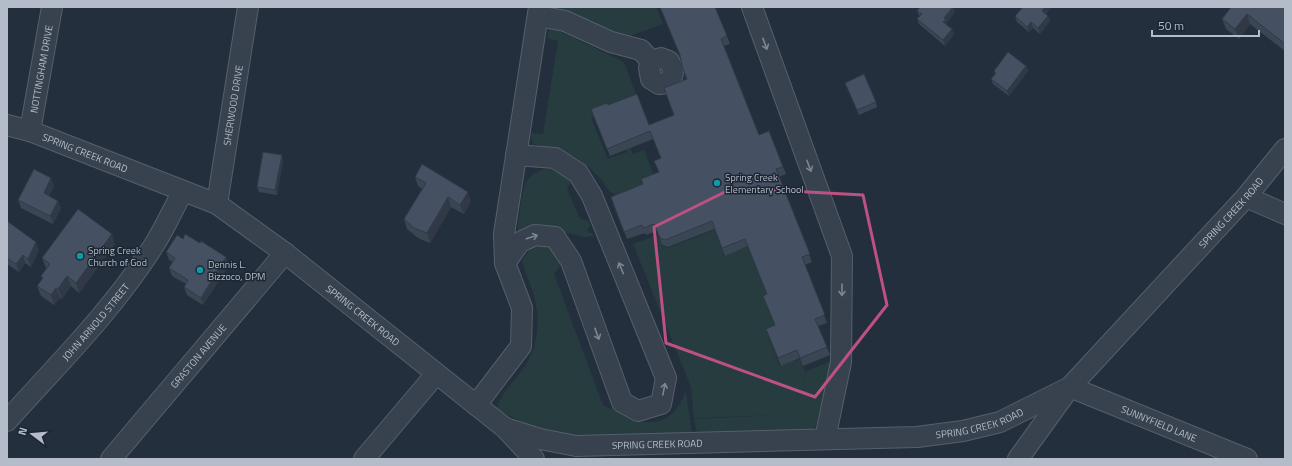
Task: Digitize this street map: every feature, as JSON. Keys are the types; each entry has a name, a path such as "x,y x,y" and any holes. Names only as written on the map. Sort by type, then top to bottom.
{"street":[{"name":"NOTTINGHAM DRIVE","path":"30,131 52,7"},
{"name":"SHERWOOD DRIVE","path":"217,204 248,7"},
{"path":"752,7 842,256 841,362 825,439"},
{"path":"476,405 521,346 522,308 505,263 504,234 539,11 611,42 641,50 651,61"},
{"name":"SPRING CREEK ROAD","path":"7,126 30,131 217,204 285,253 505,428 540,439 576,446 709,451 825,439 917,437 963,430 1000,422 1070,387 1246,197 1285,150"},
{"path":"505,263 520,242 535,235 555,237 570,261 622,402 638,411 661,404 666,378 592,196 578,172 555,158 516,155"},
{"name":"JOHN ARNOLD STREET","path":"7,421 96,323 120,293 154,244 183,191"},
{"path":"1246,197 1285,214"},
{"name":"GRASTON AVENUE","path":"111,459 285,253"},
{"path":"364,459 436,374"},
{"path":"1018,459 1070,387"},
{"name":"SUNNYFIELD LANE","path":"1070,387 1247,459"},
{"path":"505,428 534,459"}],"highlighted area":[{"path":"733,188 863,195 887,305 815,397 666,343 654,227"}],"green space":[{"path":"551,7 656,7 663,24 624,38 552,9"},
{"path":"553,28 622,61 625,65 639,102 609,110 591,118 608,159 627,152 624,144 626,136 633,154 644,150 656,181 622,198 609,191 600,178 590,168 573,156 556,149 539,146 533,143 531,133 543,134 558,41 547,38 549,29"},
{"path":"550,169 579,183 578,185 571,181 567,189 580,219 588,221 590,226 587,230 594,236 585,237 549,229 518,232 523,190 528,179 538,171"},
{"path":"714,230 724,255 748,246 770,302 777,332 768,336 780,366 800,359 805,371 800,415 805,372 831,361 816,425 812,430 697,434 694,419 777,415 694,418 691,387 633,244 658,235 662,246 668,248"},
{"path":"537,245 552,248 560,262 559,268 554,274 603,405 611,409 614,403 636,421 656,421 662,420 672,414 686,393 692,434 583,436 556,433 527,425 497,409 504,393 519,375 527,362 535,344 537,334 536,305 522,261 529,250"}],"building":[{"name":"Spring Creek Elementary School","path":"660,7 715,7 727,36 721,39 759,135 769,131 783,167 776,169 810,254 802,257 825,315 815,319 827,347 800,358 797,350 778,358 766,329 775,325 763,296 767,294 745,239 722,248 712,221 665,240 660,238 654,224 643,228 642,225 624,232 611,197 643,184 641,179 659,172 654,161 661,158 650,131 607,149 591,109 607,103 608,105 637,94 649,125 674,115 664,88 687,79 680,55"},
{"path":"920,7 953,7 944,18 946,19 943,22 952,29 943,40 917,19 922,14 917,11"},
{"path":"1023,7 1045,7 1042,11 1048,16 1038,28 1031,22 1027,27 1015,16"},
{"path":"1231,7 1285,7 1285,44 1247,14 1235,29 1222,19"},
{"path":"1008,52 1026,66 1007,91 991,79 996,73 994,71"},
{"path":"864,74 876,102 857,110 845,83"},
{"path":"263,152 282,155 275,190 257,187"},
{"path":"422,164 468,192 460,205 448,197 427,233 414,228 404,219 426,183 415,177"},
{"path":"34,169 51,178 44,193 58,201 50,216 18,200"},
{"name":"Spring Creek Church of God","path":"78,209 112,234 76,283 67,276 58,289 56,288 51,295 37,286 43,278 41,276 50,264 42,258"},
{"path":"7,221 36,242 28,259 23,255 16,264 7,258"},
{"name":"Dennis L. Bizzoco, DPM","path":"185,234 200,243 201,241 226,257 201,298 184,287 188,280 169,268 175,258 166,252 177,235 183,239"}],"place":[{"name":"Spring Creek Elementary School","path":"717,183"},
{"name":"Spring Creek Church of God","path":"80,256"},
{"name":"Dennis L. Bizzoco, DPM","path":"200,270"}]}
